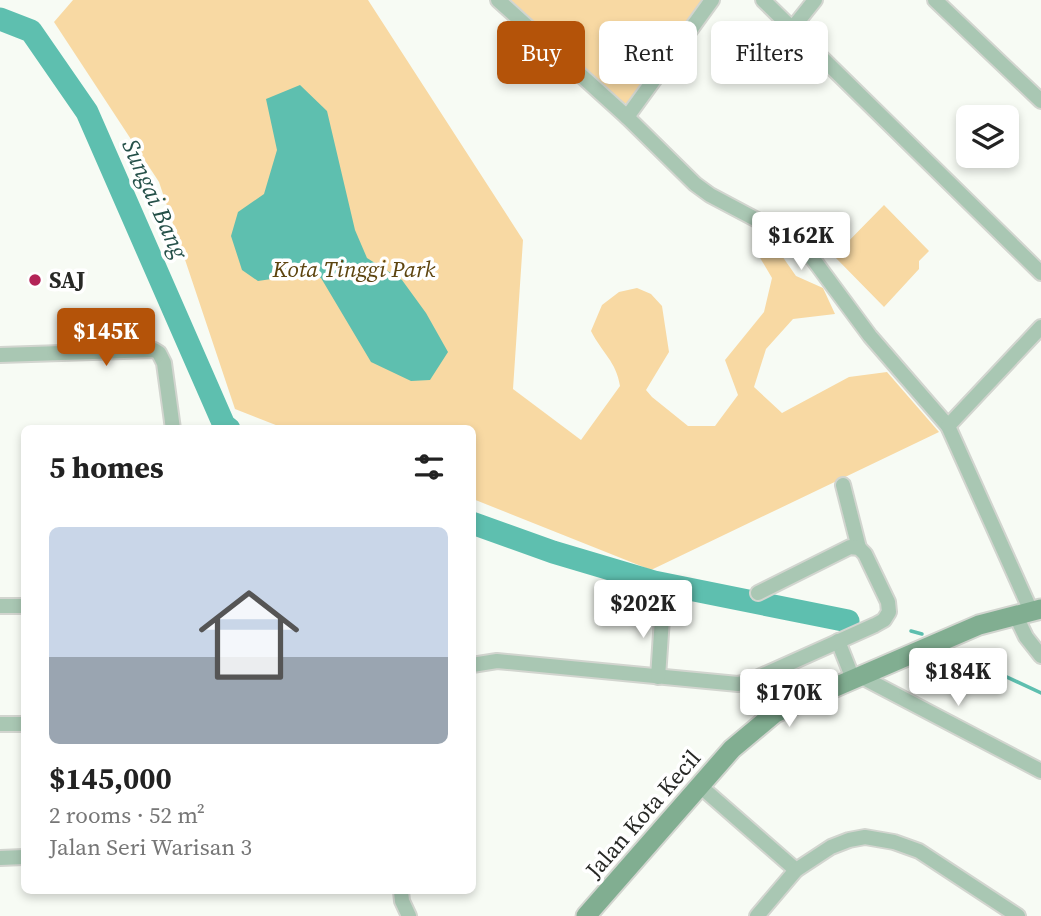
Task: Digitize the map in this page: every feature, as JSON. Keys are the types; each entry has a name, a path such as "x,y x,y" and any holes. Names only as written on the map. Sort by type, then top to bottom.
{"street":[{"path":"498,0 627,117 695,184 710,195 778,231 804,250 870,336 948,426 1029,611 1026,637 1041,656"},
{"path":"627,117 712,0"},
{"path":"763,0 783,21"},
{"path":"798,21 815,0"},
{"path":"935,0 1041,101"},
{"path":"828,66 1041,273"},
{"path":"948,426 1041,327"},
{"path":"0,355 154,350 159,353 164,363 172,425"},
{"path":"476,664 496,662 738,684 875,625 884,620 890,612 888,602 859,548 843,485"},
{"path":"758,593 850,548 859,548"},
{"path":"658,677 663,604"},
{"path":"0,606 21,606"},
{"name":"Jalan Kota Kecil","path":"586,916 732,749 775,713 979,625 1029,611"},
{"path":"838,641 856,678 1041,771"},
{"path":"0,724 21,724"},
{"path":"700,786 796,870"},
{"path":"757,916 796,870 831,847 849,840 879,839 919,852 1018,916"},
{"path":"0,858 21,857"},
{"path":"402,896 409,916"}],"green space":[{"name":"Kota Tinggi Park","path":"73,0 368,0 523,240 513,389 581,440 620,386 612,363 591,331 602,305 619,292 637,288 651,294 662,306 669,352 646,390 688,426 715,426 738,395 725,360 764,312 772,278 759,256 780,253 796,276 823,288 835,314 793,319 766,349 754,387 782,413 849,377 887,372 939,432 651,570 476,500 476,425 276,425 235,409 159,182 54,22"},
{"path":"511,0 704,0 689,21 599,21 599,84 643,84 629,103 619,104 585,71 585,21 533,21"},
{"path":"884,205 929,251 919,261 919,269 884,307 834,256"}],"water":[{"path":"300,85 327,111 355,230 367,258 402,280 426,313 448,352 430,380 411,381 371,362 321,278 298,275 258,281 242,270 231,236 238,212 264,194 277,150 266,99"}],"waterway":[{"name":"Sungai Bang","path":"0,19 31,31 87,112 224,425"},
{"name":"Sungai Bang","path":"476,524 553,552 654,582 848,621"},
{"name":"Sungai Bang","path":"911,631 922,634"},
{"name":"Sungai Bang","path":"962,656 1041,693"}],"place":[{"name":"SAJ","path":"35,280"}]}
